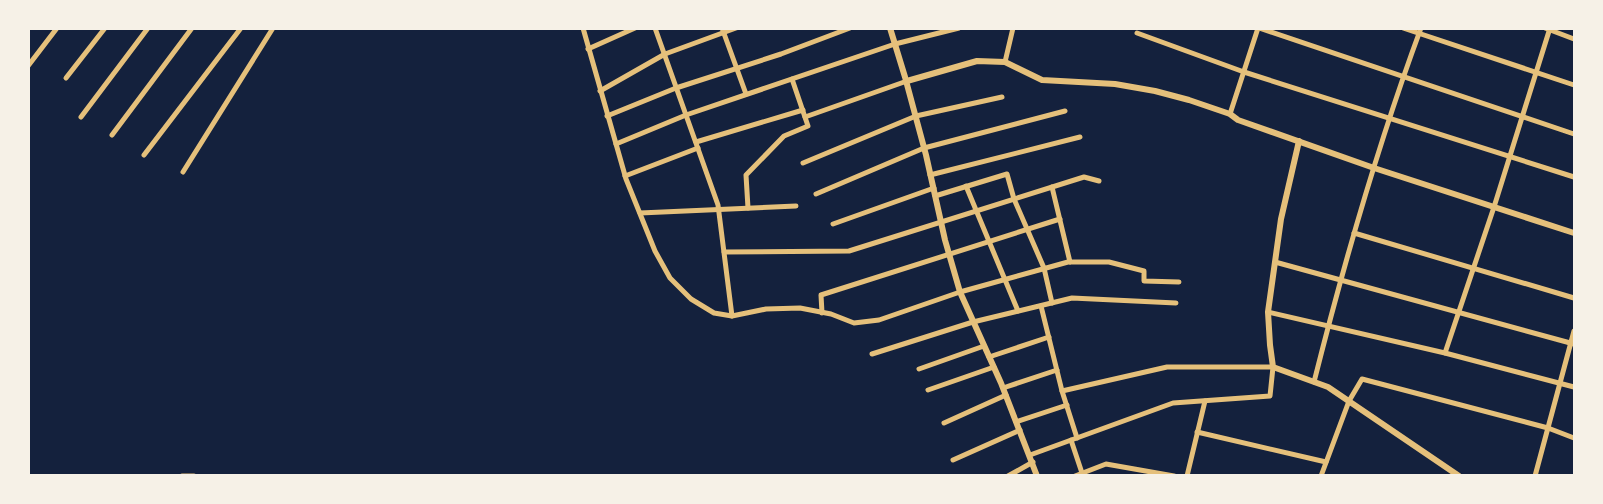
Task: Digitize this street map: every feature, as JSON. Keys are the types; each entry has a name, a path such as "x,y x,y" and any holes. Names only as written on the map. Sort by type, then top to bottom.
{"street":[{"path":"28,66 57,28"},
{"path":"66,78 105,28"},
{"path":"81,117 148,28"},
{"path":"112,135 192,28"},
{"path":"144,155 241,28"},
{"path":"183,172 273,28"},
{"path":"583,28 625,176 655,251 670,278 691,299 714,313 732,316 766,309 800,308 854,323 879,320 960,292 1070,262 1109,262 1144,271 1144,281 1179,282"},
{"path":"588,49 635,28"},
{"path":"656,28 718,209 732,316"},
{"path":"600,91 665,54 736,28"},
{"path":"608,116 676,88 850,28"},
{"path":"890,28 916,116 960,292 1006,395 1037,476"},
{"path":"919,28 921,38"},
{"path":"616,144 686,115 746,94 895,44 959,28"},
{"path":"1005,62 1013,28"},
{"path":"1230,114 1258,28 1575,134"},
{"path":"1403,28 1420,31 1575,85"},
{"path":"1445,353 1510,157 1548,29 1575,39"},
{"path":"723,31 746,94"},
{"path":"1314,382 1354,233 1420,31"},
{"path":"1137,33 1244,72 1575,177"},
{"path":"805,117 906,81 977,61 1005,62 1042,80 1115,84 1189,99 1230,114 1238,120 1374,168 1575,233"},
{"path":"748,208 746,175 784,136 808,126 792,79"},
{"path":"803,163 916,116 1002,97"},
{"path":"625,176 697,145 802,110"},
{"path":"816,194 924,148 1065,111"},
{"path":"930,175 1080,136"},
{"path":"1030,455 1173,403 1270,396 1273,367 1269,312 1281,219 1299,141"},
{"path":"833,224 934,192 966,186 1007,174 1014,199 1044,268 1052,303"},
{"path":"724,252 849,251 1084,177 1099,181"},
{"path":"966,186 1018,311"},
{"path":"1052,187 1070,262"},
{"path":"640,213 796,206"},
{"path":"822,313 821,295 1060,219"},
{"path":"1354,233 1575,298"},
{"path":"1275,262 1573,344"},
{"path":"872,354 973,322 1072,298 1176,303"},
{"path":"1041,306 1062,391 1077,438"},
{"path":"1269,312 1445,353 1575,387"},
{"path":"1535,476 1575,331"},
{"path":"989,357 1049,337"},
{"path":"919,369 984,346"},
{"path":"928,390 994,367"},
{"path":"1062,391 1167,368 1273,367 1328,387 1459,476"},
{"path":"1003,388 1057,370"},
{"path":"1321,476 1349,401 1362,379 1548,428 1575,438"},
{"path":"944,423 1006,395"},
{"path":"1187,476 1205,401"},
{"path":"1016,422 1066,405"},
{"path":"953,460 1020,430"},
{"path":"1197,432 1326,462"},
{"path":"1071,440 1082,473"},
{"path":"1008,476 1033,462"},
{"path":"1075,476 1106,464 1174,476"},
{"path":"182,476 194,476"}]}
